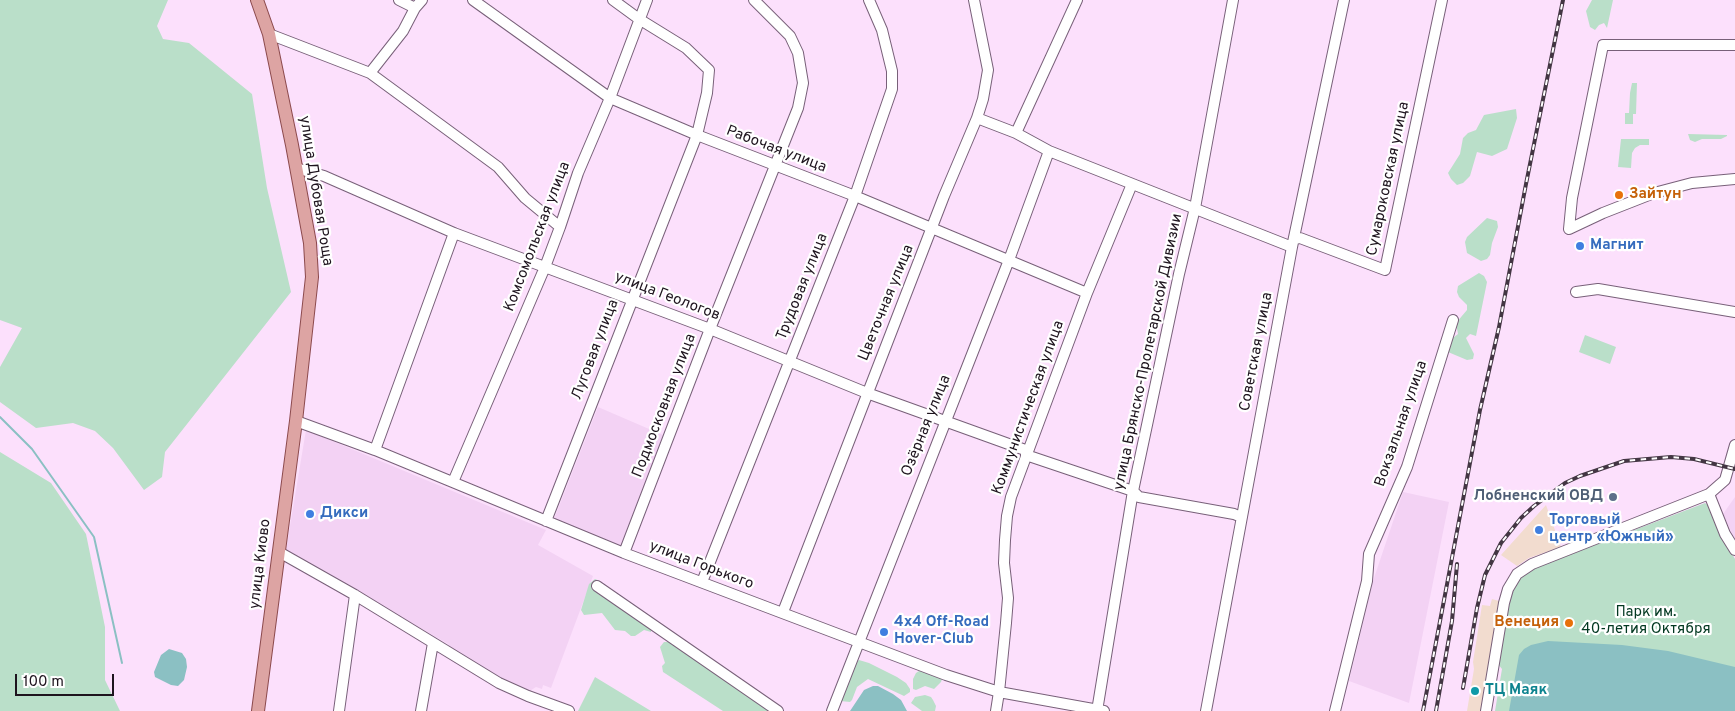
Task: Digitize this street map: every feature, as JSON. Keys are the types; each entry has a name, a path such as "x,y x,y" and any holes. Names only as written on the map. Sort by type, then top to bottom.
{"main road":[{"name":"улица Дубовая Роща","path":"258,0 268,34 310,243 312,277 296,421"},
{"name":"улица Киово","path":"258,711 296,421"}],"street":[{"path":"370,73 402,31 419,4 399,0"},
{"name":"Рабочая улица","path":"473,0 610,98 697,135 855,196 1087,293"},
{"path":"613,0 639,19"},
{"name":"Комсомольская улица","path":"453,482 545,267 578,173 610,98 647,0"},
{"name":"Подмосковная улица","path":"624,553 798,108 803,83 798,53 790,36 754,0"},
{"name":"Трудовая улица","path":"702,582 855,196 892,89 892,71 882,30 869,0"},
{"name":"Цветочная улица","path":"783,612 983,99 988,70 974,0"},
{"path":"1016,133 1077,0"},
{"name":"улица Брянско-Пролетарской Дивизии","path":"1100,711 1133,491 1179,274 1195,208 1233,0"},
{"name":"Советская улица","path":"1206,711 1293,243 1344,0"},
{"name":"Сумароковская улица","path":"1293,243 1300,238 1385,270 1442,0"},
{"name":"Луговая улица","path":"546,521 697,135 707,93 709,70 686,48 639,19"},
{"path":"268,34 370,73 498,167 525,198 560,227"},
{"path":"1735,45 1603,45 1572,199 1568,229 1654,193 1692,183 1735,179"},
{"path":"977,118 1016,133 1049,151 1132,184 1293,243"},
{"name":"Озёрная улица","path":"832,711 1009,260 1049,151"},
{"name":"улица Геологов","path":"296,168 324,176 454,233 710,329 867,393 1133,491 1139,497 1234,514 1241,517"},
{"name":"Коммунистическая улица","path":"996,711 1008,598 1004,563 1007,516 1011,497 1087,293 1132,184"},
{"path":"375,450 454,233"},
{"path":"1576,292 1598,289 1735,312"},
{"name":"Вокзальная улица","path":"1335,711 1367,580 1368,554 1407,467 1452,320"},
{"name":"улица Горького","path":"296,421 375,450 624,553 946,675 999,692 1100,711"},
{"path":"1486,711 1504,603 1508,589 1517,574 1532,564 1709,494 1725,480 1735,446"},
{"path":"1709,494 1725,534 1735,550"},
{"path":"279,552 355,595 499,684 569,711"},
{"path":"597,586 778,711"},
{"path":"339,711 355,595"},
{"path":"421,711 433,643"}],"shaded area":[{"path":"598,407 663,435 622,547 554,519"},
{"path":"306,430 546,530 538,545 593,576 551,688 543,685 542,689 536,687 528,692 524,692 451,649 448,644 286,550"},
{"path":"1403,492 1449,502 1409,703 1349,681 1373,581"},
{"path":"1735,497 1735,540 1723,514"},
{"path":"1546,505 1561,547 1529,558 1517,566 1501,555"},
{"path":"1492,599 1499,601 1483,711 1467,711 1482,605 1490,606"},
{"path":"1548,641 1622,645 1668,651 1735,667 1735,711 1509,711 1519,655 1531,645"},
{"path":"169,649 182,653 186,659 187,667 184,680 178,686 171,685 155,677 154,672 161,655"},
{"path":"878,686 893,694 901,700 907,711 850,711 864,690"}],"green space":[{"path":"0,0 168,0 157,26 163,39 189,43 252,94 267,188 291,292 165,452 162,477 144,490 113,448 95,431 73,423 36,428 0,402 0,367 22,328 0,320"},
{"path":"1592,0 1613,0 1607,28 1604,23 1595,30 1590,27 1586,11"},
{"path":"1632,83 1637,83 1636,114 1633,114 1633,124 1625,124 1625,113 1629,113"},
{"path":"1516,109 1517,118 1507,149 1492,156 1477,152 1470,176 1463,183 1457,185 1448,173 1460,154 1463,138 1468,133 1476,130 1484,115"},
{"path":"1688,134 1727,136 1721,139 1702,139 1695,142 1690,140"},
{"path":"1621,139 1649,139 1649,145 1640,145 1635,148 1632,153 1631,168 1618,167"},
{"path":"1487,218 1497,221 1498,227 1490,255 1487,259 1481,261 1467,253 1465,242 1467,237"},
{"path":"1479,273 1484,276 1487,282 1476,336 1470,334 1466,338 1474,354 1473,359 1467,360 1448,352 1447,346 1449,341 1458,334 1456,323 1467,310 1467,305 1457,292 1458,286"},
{"path":"1585,335 1616,347 1610,364 1579,352"},
{"path":"0,452 51,483 86,534 105,627 105,680 120,711 0,711"},
{"name":"Парк им. 40-летия Октября","path":"1705,503 1710,507 1722,536 1735,559 1735,711 1495,711 1502,669 1498,664 1509,598 1522,576 1532,569"},
{"path":"595,579 600,581 597,590 598,594 611,600 651,629 651,632 644,630 635,636 631,636 625,631 615,630 602,613 584,615 581,610 589,584"},
{"path":"664,642 672,642 773,711 723,711 663,672 662,666 665,663 660,647"},
{"path":"859,660 897,677 906,683 910,692 904,696 868,679 857,687 850,702 840,701 856,662"},
{"path":"919,671 926,671 939,676 942,679 941,682 934,689 925,686 916,690 913,689 913,679"},
{"path":"595,677 651,711 578,711"},
{"path":"925,695 933,700 936,706 935,711 922,711 911,703 915,697"}],"waterway":[{"path":"0,417 32,449 94,537 122,663"}],"railway":[{"path":"1423,711 1480,410 1499,327 1563,0"},
{"path":"1463,688 1477,608 1485,575 1501,543 1521,518 1534,506 1565,483 1624,461 1671,457 1694,459 1735,469"},
{"path":"1436,711 1452,621 1457,564"}],"place":[{"name":"Зайтун","path":"1619,195"},
{"name":"Магнит","path":"1580,246"},
{"name":"Лобненский ОВД","path":"1613,497"},
{"name":"Дикси","path":"310,514"},
{"name":"Торговый центр «Южный»","path":"1539,530"},
{"name":"Венеция","path":"1569,623"},
{"name":"4x4 Off-Road Hover-Club","path":"884,632"},
{"name":"ТЦ Маяк","path":"1475,691"}]}
